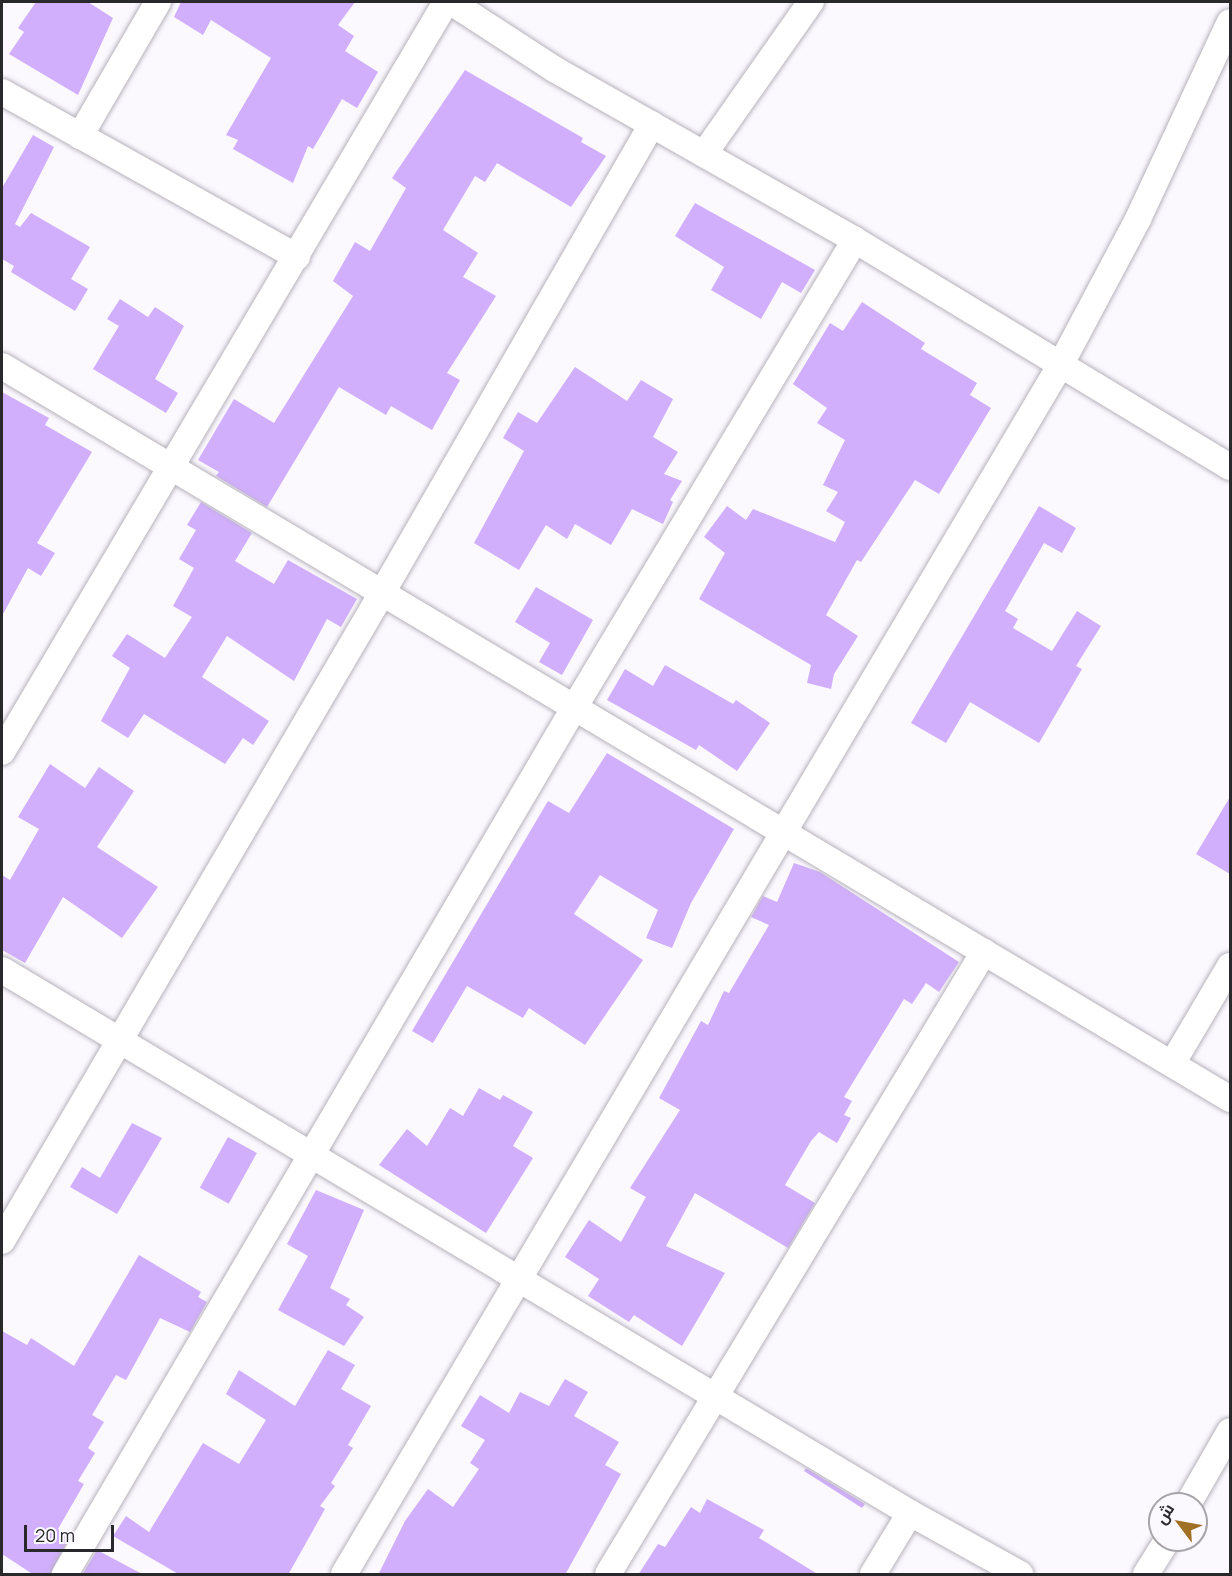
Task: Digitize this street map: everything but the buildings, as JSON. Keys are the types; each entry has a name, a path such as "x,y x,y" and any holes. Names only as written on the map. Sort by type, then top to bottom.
{"street":[{"path":"80,136 158,2"},
{"path":"2,752 446,2"},
{"path":"451,2 554,69 855,240 1230,467"},
{"path":"705,154 811,2"},
{"path":"344,1575 1061,364 1138,219 1230,22"},
{"path":"2,92 297,257"},
{"path":"2,1241 382,593 652,124"},
{"path":"65,1575 314,1156 574,708 855,240"},
{"path":"2,366 1230,1099"},
{"path":"608,1575 984,952"},
{"path":"1172,1064 1230,966"},
{"path":"2,970 118,1043 314,1156 910,1513 1020,1575"},
{"path":"1195,1492 1230,1431"},
{"path":"873,1575 910,1513"},
{"path":"1146,1575 1160,1552"}]}
